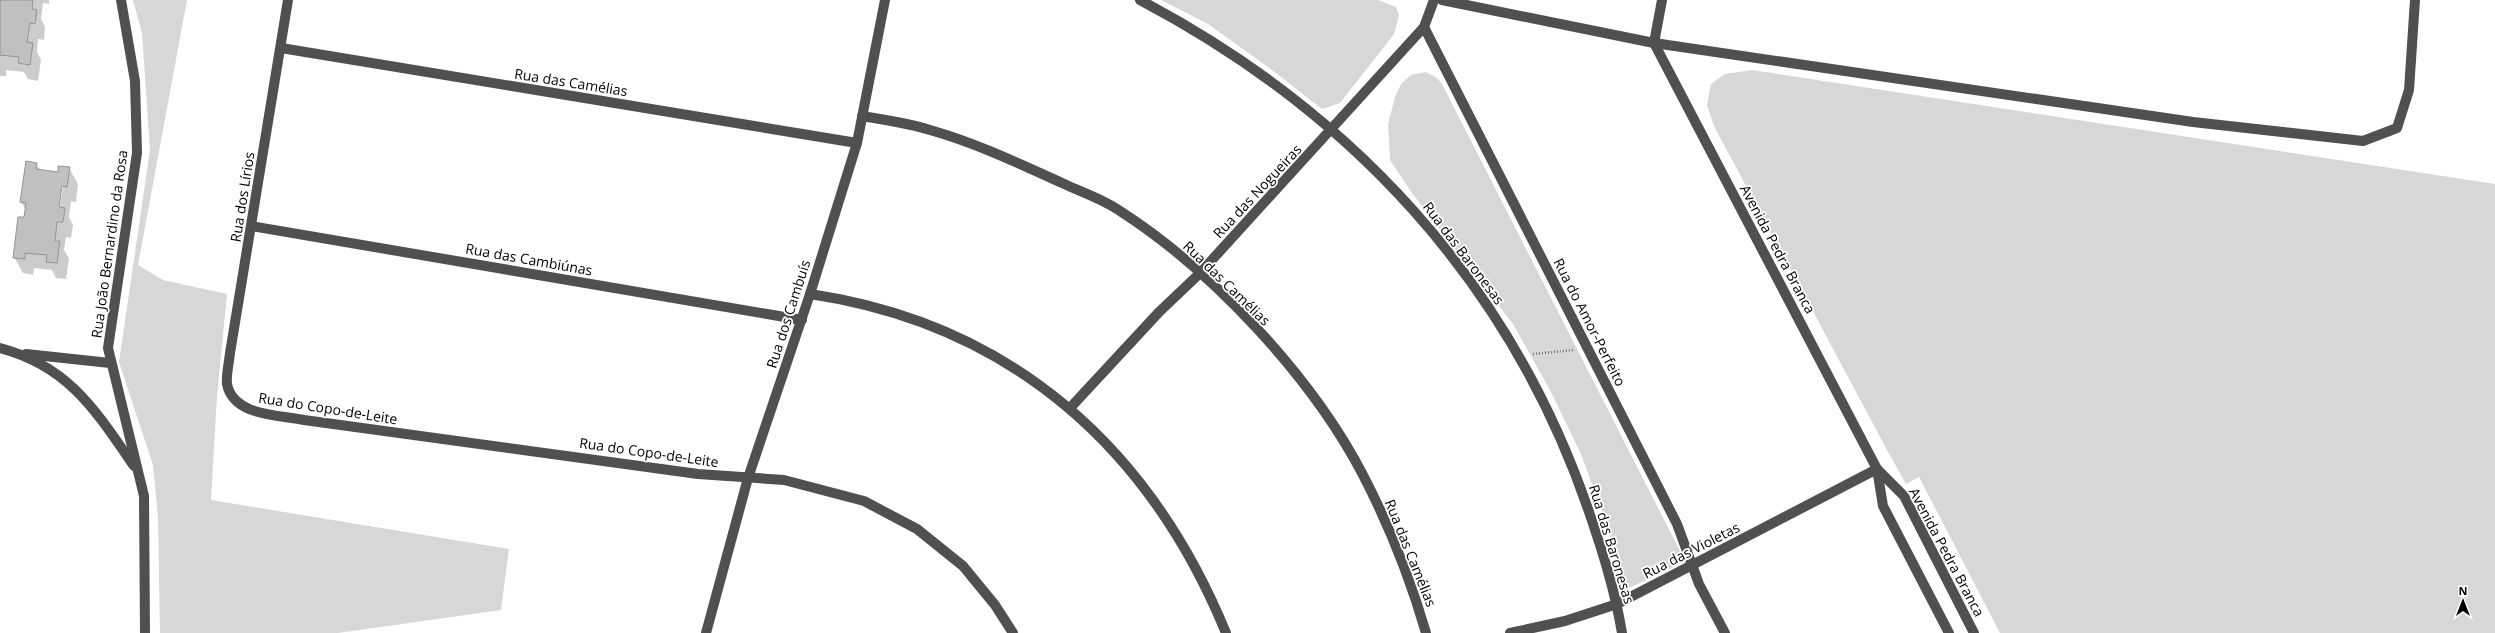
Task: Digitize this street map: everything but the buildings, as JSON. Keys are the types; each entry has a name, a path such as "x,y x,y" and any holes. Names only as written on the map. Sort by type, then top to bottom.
{"street":[{"name":"Rua João Bernardino da Rosa","path":"121,0 135,81 138,120 136,160 108,348 110,363 144,496 145,633"},
{"name":"Rua dos Lírios","path":"231,398 227,383 230,353 288,0"},
{"name":"Rua dos Cambuís","path":"706,633 748,478 802,320 857,143 885,0"},
{"name":"Rua das Baronesas","path":"1140,0 1229,51 1285,91 1333,130 1376,168 1429,228 1481,295 1518,356 1552,420 1578,482 1617,604 1622,633"},
{"name":"Rua das Nogueiras","path":"1070,408 1160,311 1200,273 1333,130 1424,27 1434,0"},
{"path":"1442,0 1654,43 2193,122 2363,141 2398,128 2409,90 2415,0"},
{"path":"1654,43 1662,0"},
{"name":"Rua do Amor-Perfeito","path":"1424,27 1677,524 1692,566 1725,633"},
{"name":"Avenida Pedra Branca","path":"1654,43 1877,469 1904,496 1974,633"},
{"name":"Rua das Camélias","path":"281,48 857,143"},
{"name":"Rua das Camélias","path":"862,116 928,129 983,147 1032,169 1119,210 1156,236 1200,273 1265,339 1299,379 1331,423 1362,473 1381,512 1416,597 1426,633"},
{"name":"Rua das Cambiúnas","path":"251,226 802,320"},
{"path":"810,294 850,300 896,313 970,342 1037,383 1070,408 1124,462 1154,500 1180,538 1208,589 1226,633"},
{"path":"0,348 20,353 110,363"},
{"path":"20,353 50,369 94,407 137,471"},
{"name":"Rua do Copo-de-Leite","path":"231,398 251,410 304,420 698,474 784,480 864,501 917,529 963,566 995,604 1013,633"},
{"name":"Avenida Pedra Branca","path":"1877,469 1883,506 1949,633"},
{"name":"Rua das Violetas","path":"1510,633 1565,621 1617,604 1877,469"}],"path":[{"path":"1518,356 1588,348"}],"shaded area":[{"path":"133,0 187,0 138,265 163,280 227,294 217,396 211,500 509,549 501,610 338,633 160,633 158,517 153,465 119,362 150,150 142,33"},
{"path":"1161,0 1378,0 1396,7 1399,15 1394,34 1340,103 1322,109 1276,73 1208,24"},
{"path":"1752,70 2495,184 2495,633 2000,633 1919,477 1906,484 1714,126 1707,105 1711,84 1725,74"},
{"path":"1426,72 1437,78 1442,84 1682,555 1682,563 1629,588 1625,585 1609,532 1581,454 1551,392 1513,324 1412,193 1390,160 1388,124 1395,97 1401,84 1411,75"}]}
